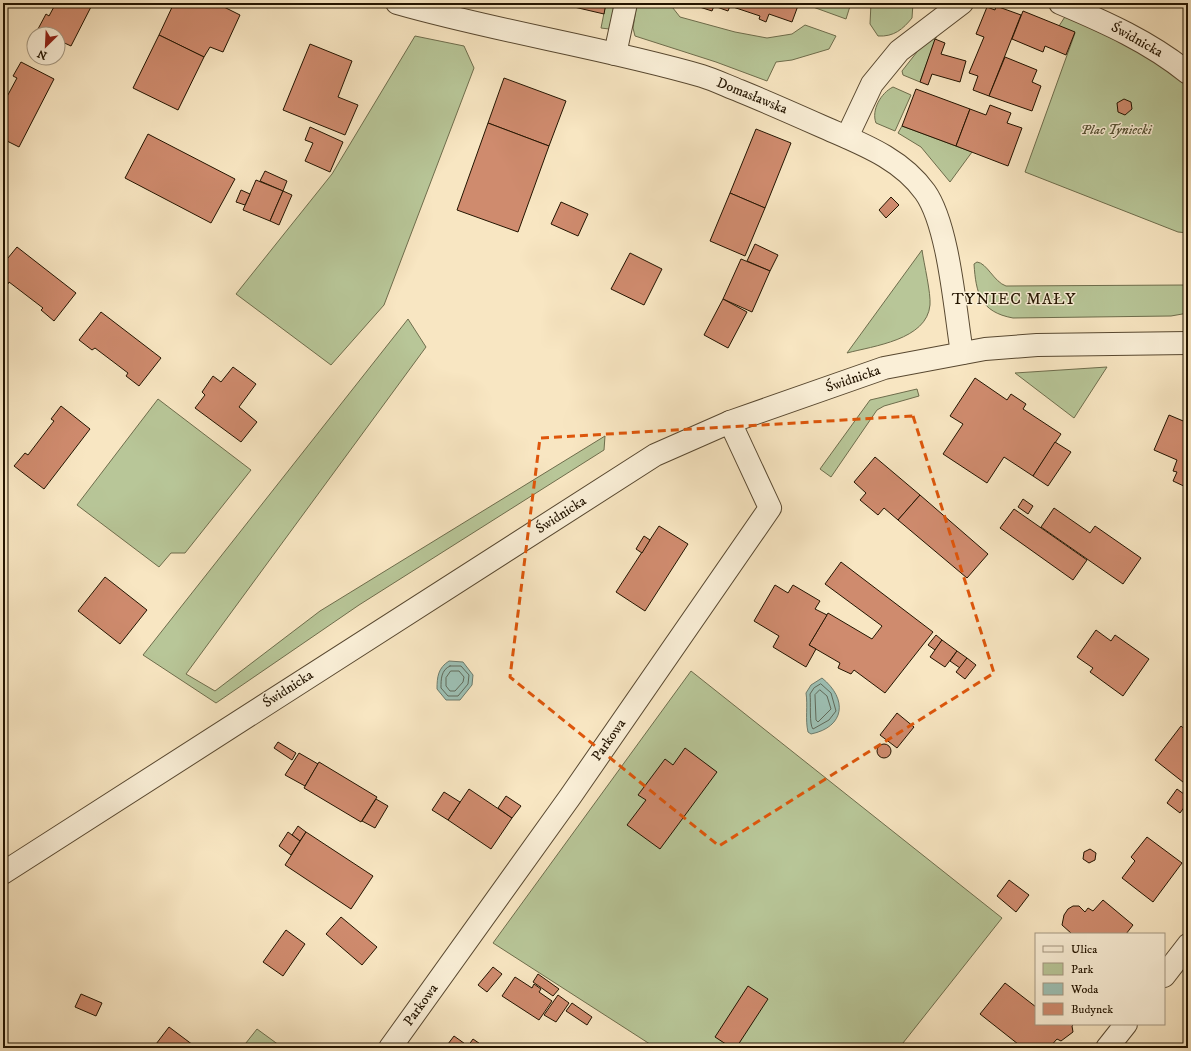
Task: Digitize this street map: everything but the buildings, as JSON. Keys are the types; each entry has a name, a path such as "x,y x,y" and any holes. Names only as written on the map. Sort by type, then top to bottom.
{"street":[{"name":"Domasławska","path":"397,3 497,28 615,54 704,77 780,108 882,153 907,170 925,191 933,205 946,250 962,353"},
{"path":"615,54 626,3"},
{"path":"847,137 872,84 899,51 962,3"},
{"name":"Świdnicka","path":"1060,3 1115,27 1168,57 1188,73"},
{"name":"Świdnicka","path":"3,873 655,455 730,422 884,368 984,348 1188,343"},
{"name":"Parkowa","path":"390,1048 570,797 770,508 730,422"},
{"path":"1165,975 1188,945"},
{"path":"1107,1048 1125,1025"}],"highlighted area":[{"path":"913,416 994,673 719,846 510,677 540,438"}],"green space":[{"path":"606,3 616,3 609,29 601,28"},
{"path":"637,3 669,3 680,17 735,32 767,38 792,34 805,25 836,36 829,49 792,60 776,62 767,81 716,62 635,36 633,28"},
{"path":"812,3 851,3 846,19 813,7"},
{"path":"871,3 913,3 912,18 898,32 878,36 870,24"},
{"name":"Plac Tyniecki","path":"1068,12 1131,41 1188,83 1188,233 1178,232 1025,172 1075,33 1059,26"},
{"path":"937,35 920,82 903,75 902,71 924,43"},
{"path":"415,36 464,46 474,68 384,305 331,365 236,294 332,174"},
{"path":"893,87 911,95 895,131 876,123 875,118 878,102 885,93"},
{"path":"902,126 972,152 950,182 921,147 898,133"},
{"path":"922,250 930,300 927,317 909,334 897,340 847,353"},
{"path":"977,262 981,263 998,281 1006,286 1186,285 1188,286 1188,313 1171,316 1013,318 993,311 982,300 976,284 974,264"},
{"path":"408,319 426,347 186,674 215,691 320,611 605,436 604,450 359,605 216,703 143,655"},
{"path":"1107,367 1074,418 1015,373"},
{"path":"917,389 919,396 884,406 877,410 831,477 820,469 870,400"},
{"path":"158,399 251,470 185,553 171,553 159,567 77,505"},
{"path":"691,671 1002,918 899,1048 656,1048 493,943"},
{"path":"257,1029 283,1048 242,1048"}],"water":[{"path":"449,661 463,662 473,675 472,685 460,700 446,700 437,689 437,681 440,670"},
{"path":"822,678 836,695 839,703 839,711 836,719 831,725 811,734 808,732 807,727 806,693 811,685"}],"district":[{"name":"TYNIEC MAŁY","path":"1014,299"}]}
